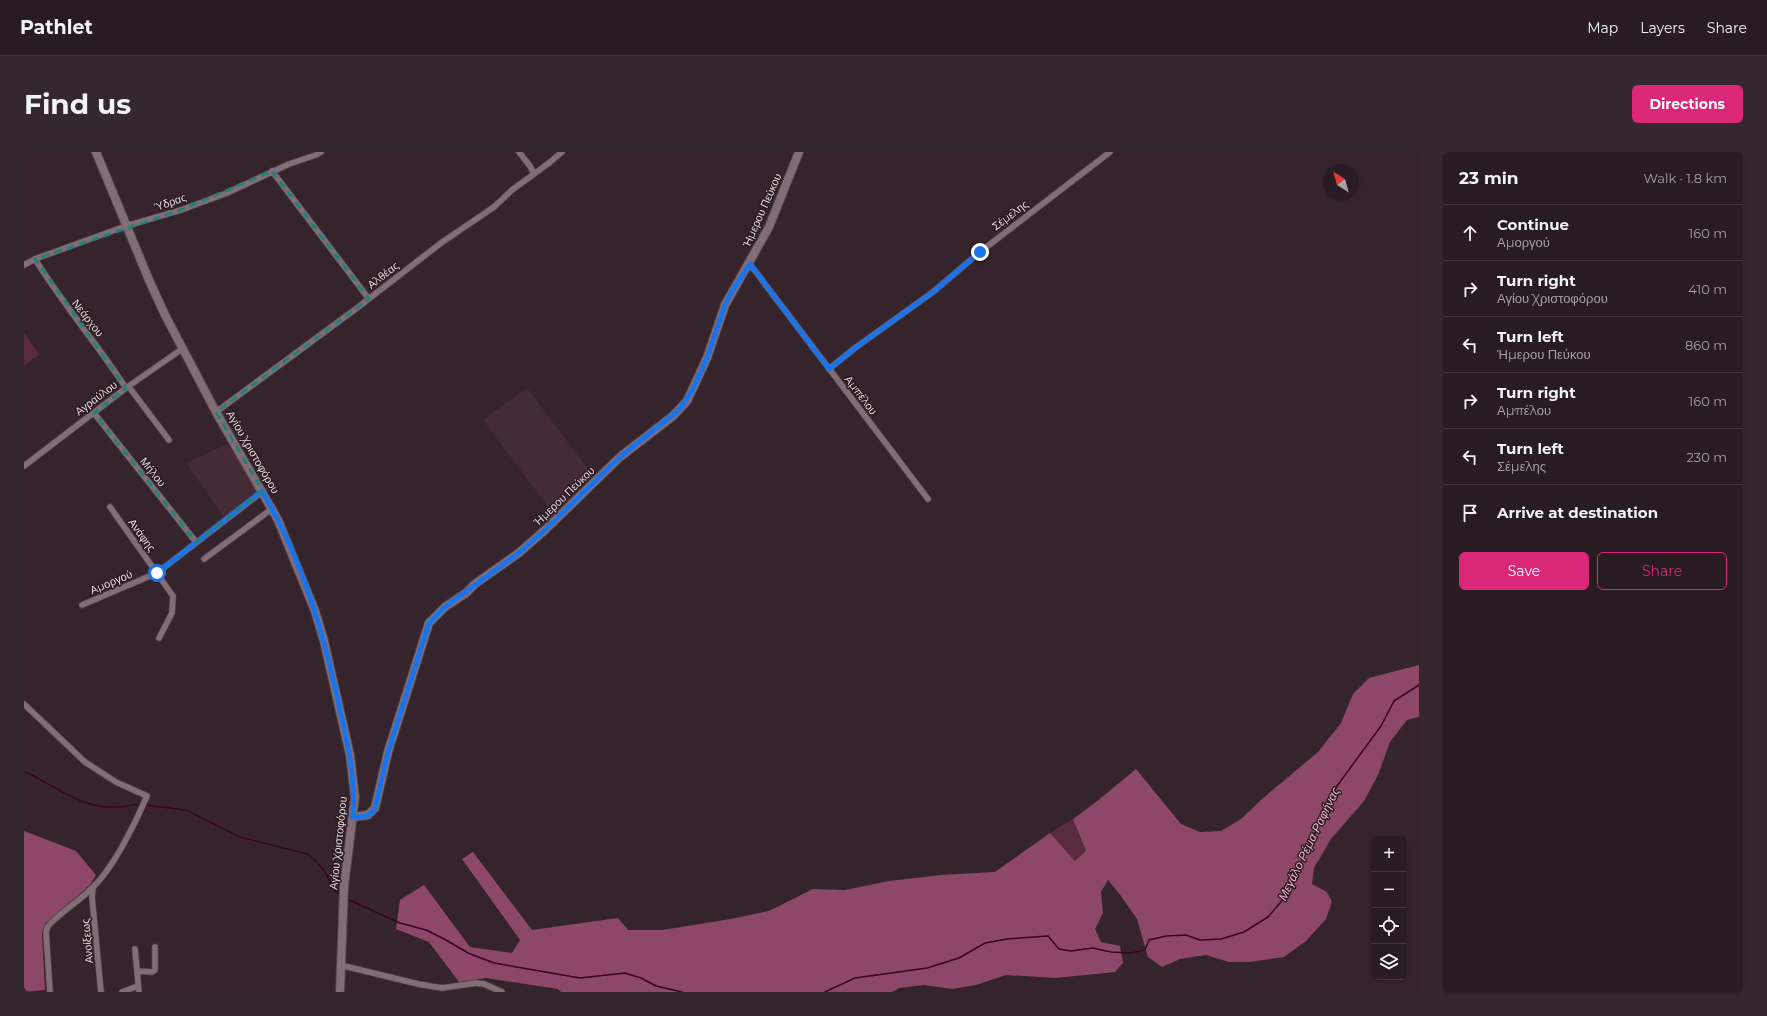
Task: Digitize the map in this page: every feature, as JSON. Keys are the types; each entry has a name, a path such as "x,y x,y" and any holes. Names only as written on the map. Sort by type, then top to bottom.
{"main road":[{"name":"Αγίου Χριστοφόρου","path":"96,152 149,280 182,349 216,412 272,508 293,554 315,611 332,670 350,755 354,782 353,817 344,887 340,992"},
{"name":"Ήμερου Πεύκου","path":"353,817 363,817 368,815 375,808 388,752 429,623 445,607 520,552 546,529 620,457 679,410 692,391 703,369 729,298 750,264 769,227 799,152"}],"street":[{"name":"Ύδρας","path":"24,265 35,259 126,226 182,210 227,193 272,171 321,152"},
{"path":"519,152 530,166 534,174"},
{"name":"Αλθέας","path":"216,412 369,299 441,243 494,207 512,190 562,152"},
{"name":"Σέμελης","path":"829,369 855,348 933,292 980,252 1110,152"},
{"path":"272,171 369,299"},
{"name":"Νεάρχου","path":"35,259 54,289 127,387 169,440"},
{"name":"Αμπέλου","path":"750,264 928,499"},
{"name":"Αγραύλου","path":"24,466 127,387 182,349"},
{"name":"Μήλου","path":"94,413 196,542"},
{"name":"Αμοργού","path":"82,605 157,573 262,491"},
{"name":"Ανάφης","path":"110,508 173,596 172,613 159,638"},
{"path":"204,559 272,508"},
{"path":"24,704 85,762 116,782 147,796 140,813 114,858 94,887 52,922 46,932 50,992"},
{"name":"Ανοίξεως","path":"94,887 92,897 102,992"},
{"path":"137,971 152,972 155,970 155,947"},
{"path":"122,992 138,989 135,949"},
{"path":"340,965 418,984 442,988 476,983 484,984 502,992"}],"highlighted area":[{"path":"272,171 369,299 216,412 263,491 196,542 94,413 126,388 35,259 181,210"}],"shaded area":[{"path":"24,332 39,355 24,365"},
{"path":"527,388 594,477 555,516 483,420"},
{"path":"230,443 258,492 224,517 186,463"},
{"path":"1419,665 1419,717 1407,720 1390,742 1378,775 1364,801 1331,839 1314,868 1312,884 1327,892 1332,902 1326,919 1306,941 1284,957 1250,962 1229,962 1206,955 1180,959 1162,967 1148,957 1137,919 1108,880 1101,892 1103,913 1095,929 1101,942 1120,946 1123,963 1115,972 1055,978 1006,975 976,985 952,989 924,985 899,988 892,992 561,992 558,989 486,978 459,982 429,942 396,929 400,900 424,885 470,947 512,953 520,940 462,859 473,852 532,930 618,918 628,930 662,930 731,919 769,911 813,889 845,890 889,881 941,875 995,872 1050,833 1075,861 1086,851 1073,819 1136,769 1181,824 1200,832 1221,831 1241,819 1262,799 1318,752 1341,723 1353,694 1369,678"},
{"path":"1073,819 1086,851 1075,861 1050,833"},
{"path":"24,831 76,851 96,875 90,885 46,923 42,933 45,990 24,992"}],"waterway":[{"name":"Μεγάλο Ρέμα Ραφήνας","path":"825,992 855,978 927,968 959,958 985,943 1007,939 1048,936 1059,949 1071,951 1093,948 1111,952 1131,953 1145,950 1149,940 1166,936 1186,935 1200,940 1221,939 1244,932 1268,917 1285,897 1337,786 1381,726 1394,701 1419,685"},
{"name":"Μεγάλο Ρέμα Ραφήνας","path":"24,772 80,801 103,807 142,805"},
{"name":"Μεγάλο Ρέμα Ραφήνας","path":"146,805 186,810 240,837 307,854 322,868 333,888 340,895"},
{"name":"Μεγάλο Ρέμα Ραφήνας","path":"347,899 400,923 426,930 468,953 494,963 580,978 625,973 641,978 656,986 682,992"}],"route":[{"path":"157,573 262,491 278,520 293,554 320,627 332,670 350,755 355,797 353,817 363,817 368,815 375,808 388,752 429,623 445,607 520,552 546,529 620,457 679,410 687,401 707,358 725,305 739,278 750,264 829,369 855,348 933,292 980,252"}]}
